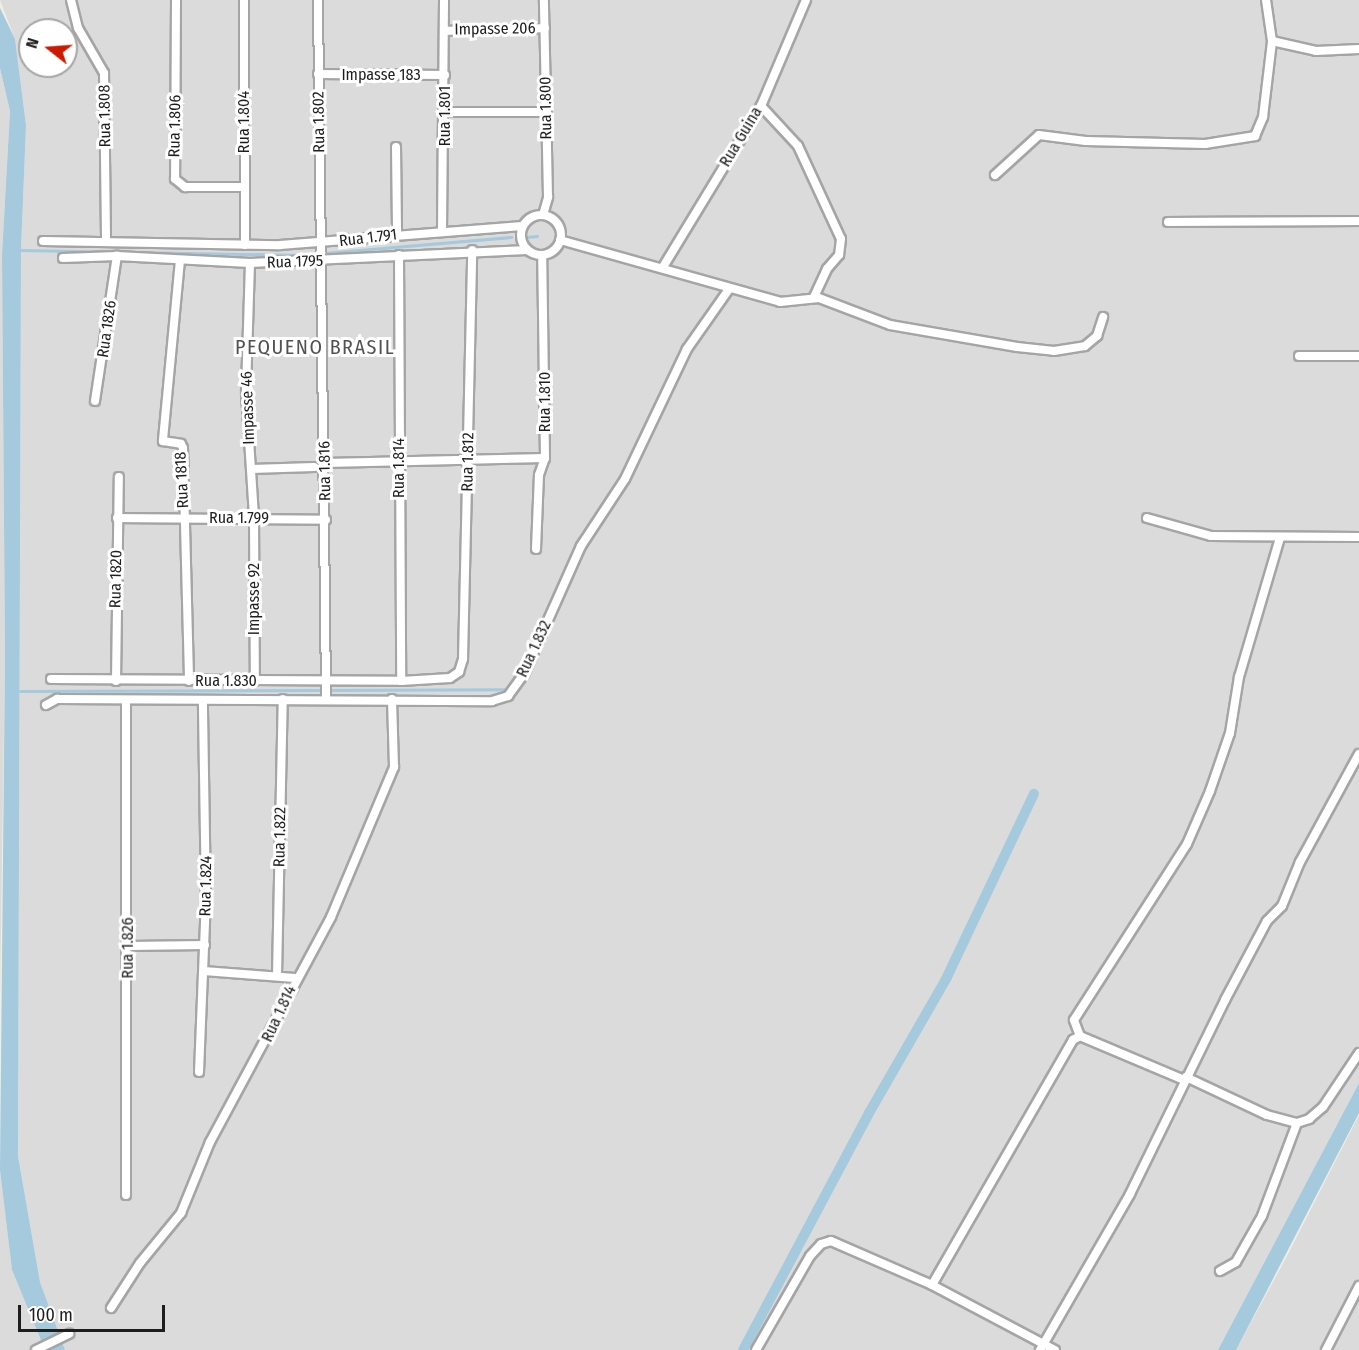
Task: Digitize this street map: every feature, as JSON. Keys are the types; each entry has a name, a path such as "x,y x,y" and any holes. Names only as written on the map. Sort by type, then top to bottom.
{"street":[{"name":"Rua 1.808","path":"71,0 78,28 104,73 106,241"},
{"name":"Rua 1.806","path":"176,0 175,179 185,187 245,187"},
{"name":"Rua 1.804","path":"244,0 244,244"},
{"name":"Rua 1.802","path":"318,0 322,261"},
{"name":"Rua 1.801","path":"442,231 445,112 444,0"},
{"name":"Rua 1.800","path":"543,215 548,197 544,0"},
{"name":"Rua Guina","path":"663,267 761,106 806,0"},
{"path":"995,175 1039,135 1086,141 1205,144 1256,136 1263,117 1272,41 1266,0"},
{"name":"Impasse 206","path":"445,31 545,28"},
{"path":"1272,41 1316,51 1359,49"},
{"name":"Impasse 183","path":"318,74 445,75"},
{"path":"761,106 798,146 841,239 839,255 826,269 814,297"},
{"path":"445,112 547,112"},
{"path":"396,147 397,233"},
{"path":"543,215 555,221 560,240 556,248 542,255 527,250 522,243 522,226 527,219 543,215"},
{"path":"1168,222 1359,221"},
{"name":"Rua 1.791","path":"43,241 320,244 397,233 522,226"},
{"path":"560,240 663,267 729,289 790,303 814,297 890,325 1054,351 1085,346 1097,336 1103,317"},
{"name":"Rua 1795","path":"63,258 117,256 250,263 322,261 472,250 527,250"},
{"name":"Rua 1.812","path":"459,672 463,659 472,250"},
{"name":"Rua 1.814","path":"399,255 400,681"},
{"name":"Rua 1.810","path":"536,549 539,475 545,458 542,255"},
{"name":"Rua 1826","path":"95,401 117,256"},
{"name":"Rua 1818","path":"180,260 163,441 181,444 183,448 189,681"},
{"name":"Rua 1.816","path":"322,261 326,699"},
{"name":"Impasse 46","path":"250,263 246,393 254,516"},
{"name":"Rua 1.832","path":"46,705 57,699 492,701 508,696 517,688 581,546 625,479 687,349 729,289"},
{"path":"1299,356 1359,356"},
{"path":"325,463 399,458 545,458"},
{"path":"250,469 314,466"},
{"name":"Rua 1820","path":"116,681 119,477"},
{"name":"Rua 1.799","path":"117,518 254,516 326,520"},
{"name":"Impasse 92","path":"254,516 255,681"},
{"path":"1147,518 1211,536 1359,537"},
{"path":"1280,538 1239,677 1230,733 1210,791 1187,844 1072,1026 1080,1036 1267,1115 1297,1123 1309,1119 1323,1107 1359,1053"},
{"name":"Rua 1.830","path":"51,679 400,681 450,678 459,672"},
{"name":"Rua 1.822","path":"277,975 283,699"},
{"name":"Rua 1.814","path":"111,1308 140,1263 181,1213 210,1142 255,1064 296,978 331,917 387,792 396,749 392,699"},
{"name":"Rua 1.826","path":"126,700 129,946 126,1195"},
{"name":"Rua 1.824","path":"199,1072 205,945 203,700"},
{"path":"1042,1347 1130,1194 1185,1079 1267,921 1282,906 1305,852 1359,754"},
{"path":"129,946 205,945"},
{"path":"204,971 296,978"},
{"path":"932,1285 1073,1040 1080,1036"},
{"path":"1220,1271 1236,1262 1262,1216 1297,1123"},
{"path":"756,1350 821,1244 843,1244 932,1285 1042,1347 1055,1350"},
{"path":"1326,1350 1359,1286"},
{"path":"38,1348 66,1336"}],"shaded area":[{"path":"0,0 1359,0 1359,1083 1218,1350 65,1350 40,1282 18,1156 21,250 26,125 20,78 78,78 78,18 18,18 18,62 15,39"},
{"path":"0,68 10,111 2,255 5,654 0,994"},
{"path":"1359,1115 1359,1350 1236,1350 1286,1258"},
{"path":"0,1170 12,1270 45,1350 0,1350"}],"water":[{"path":"0,8 15,39 18,78 20,78 26,125 21,250 18,1156 40,1282 65,1350 45,1350 12,1270 0,1170 5,654 2,255 10,111 0,68"},
{"path":"1359,1083 1359,1113 1236,1350 1218,1350"}],"waterway":[{"path":"527,237 537,236"},
{"path":"19,250 301,255 511,237"},
{"path":"20,691 507,689"},
{"path":"743,1350 869,1113 946,979 1034,794"}],"district":[{"name":"PEQUENO BRASIL","path":"315,347"}]}
